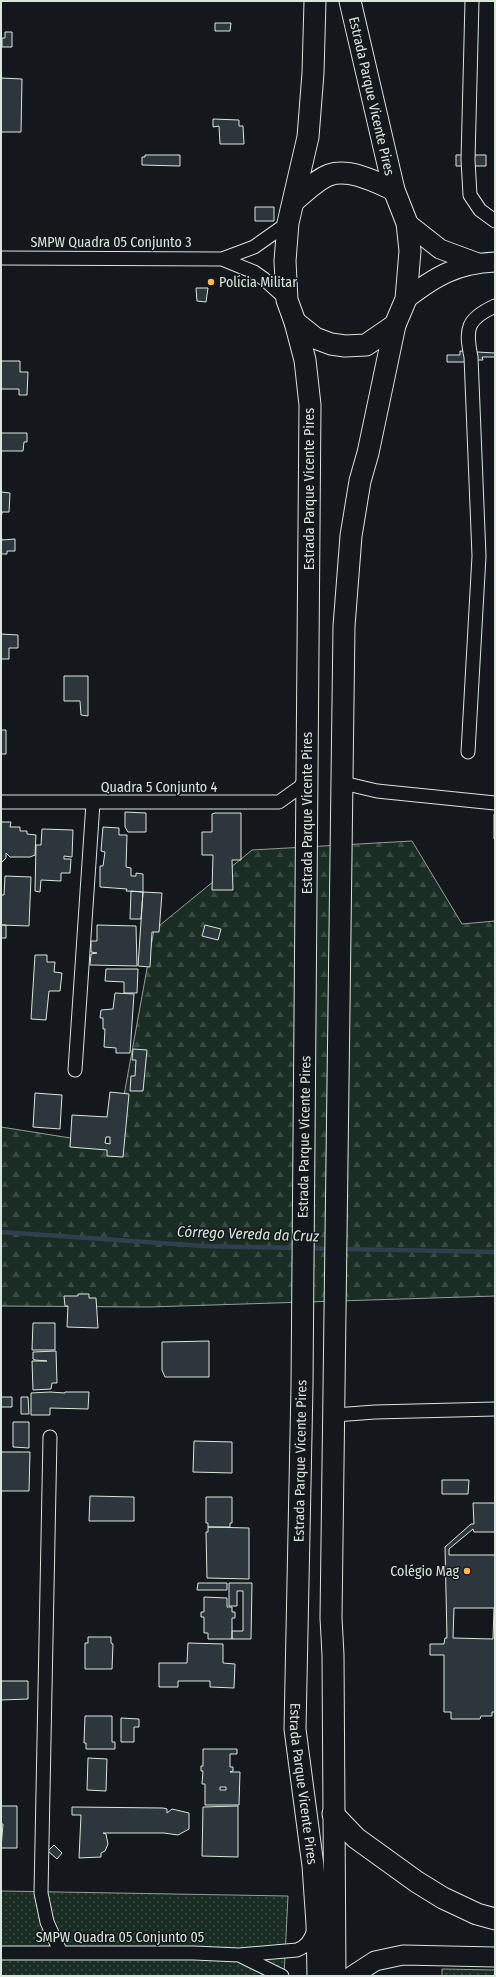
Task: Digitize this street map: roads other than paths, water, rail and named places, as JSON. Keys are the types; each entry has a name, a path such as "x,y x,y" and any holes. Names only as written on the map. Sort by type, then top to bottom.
{"main road":[{"path":"294,201 308,137 313,73 315,1"},
{"name":"Estrada Parque Vicente Pires","path":"335,1976 333,1655 331,1618 335,1414 334,1301 338,1185 344,626 350,536 360,481 368,453 395,325 406,299 410,251 407,222 394,190 350,1"},
{"path":"294,201 319,181 330,175 353,175 372,180 394,190"},
{"name":"Estrada Parque Vicente Pires","path":"294,201 288,223 285,261 287,300 295,322 305,360 310,405 304,1174 295,1729 313,1866 317,1924 318,1976"},
{"path":"295,322 315,338 331,344 345,346 366,346 395,325"},
{"path":"333,1814 356,1838 417,1882 443,1898 477,1914 495,1919"}],"street":[{"path":"472,1 468,160 470,195 480,210 495,221"},
{"path":"407,222 440,249 486,263"},
{"path":"222,259 254,247 288,223"},
{"name":"SMPW Quadra 05 Conjunto 3","path":"1,258 222,259"},
{"path":"222,259 254,272 287,300"},
{"path":"406,299 432,279 444,273 486,263"},
{"path":"468,752 479,556 471,357 466,336 470,324 477,316 495,306"},
{"name":"Quadra 5 Conjunto 4","path":"1,802 279,802 300,787 308,777"},
{"path":"343,783 377,791 495,802"},
{"path":"75,1070 92,803"},
{"path":"335,1414 495,1409"},
{"path":"50,1437 41,1893 47,1922 61,1953"},
{"name":"SMPW Quadra 05 Conjunto 05","path":"1,1953 194,1953 239,1955 297,1950 305,1947 309,1942 317,1924"},
{"name":"SMPW Quadra 05 Conjunto 05","path":"239,1955 282,1976"},
{"path":"352,1976 375,1961 403,1955 495,1957"}],"waterway":[{"name":"Córrego Vereda da Cruz","path":"1,1232 203,1246 297,1248"},
{"name":"Córrego Vereda da Cruz","path":"309,1248 331,1249"},
{"name":"Córrego Vereda da Cruz","path":"341,1249 495,1252"}],"place":[{"name":"Polícia Militar","path":"211,282"},
{"name":"Colégio Mag","path":"467,1571"}]}
